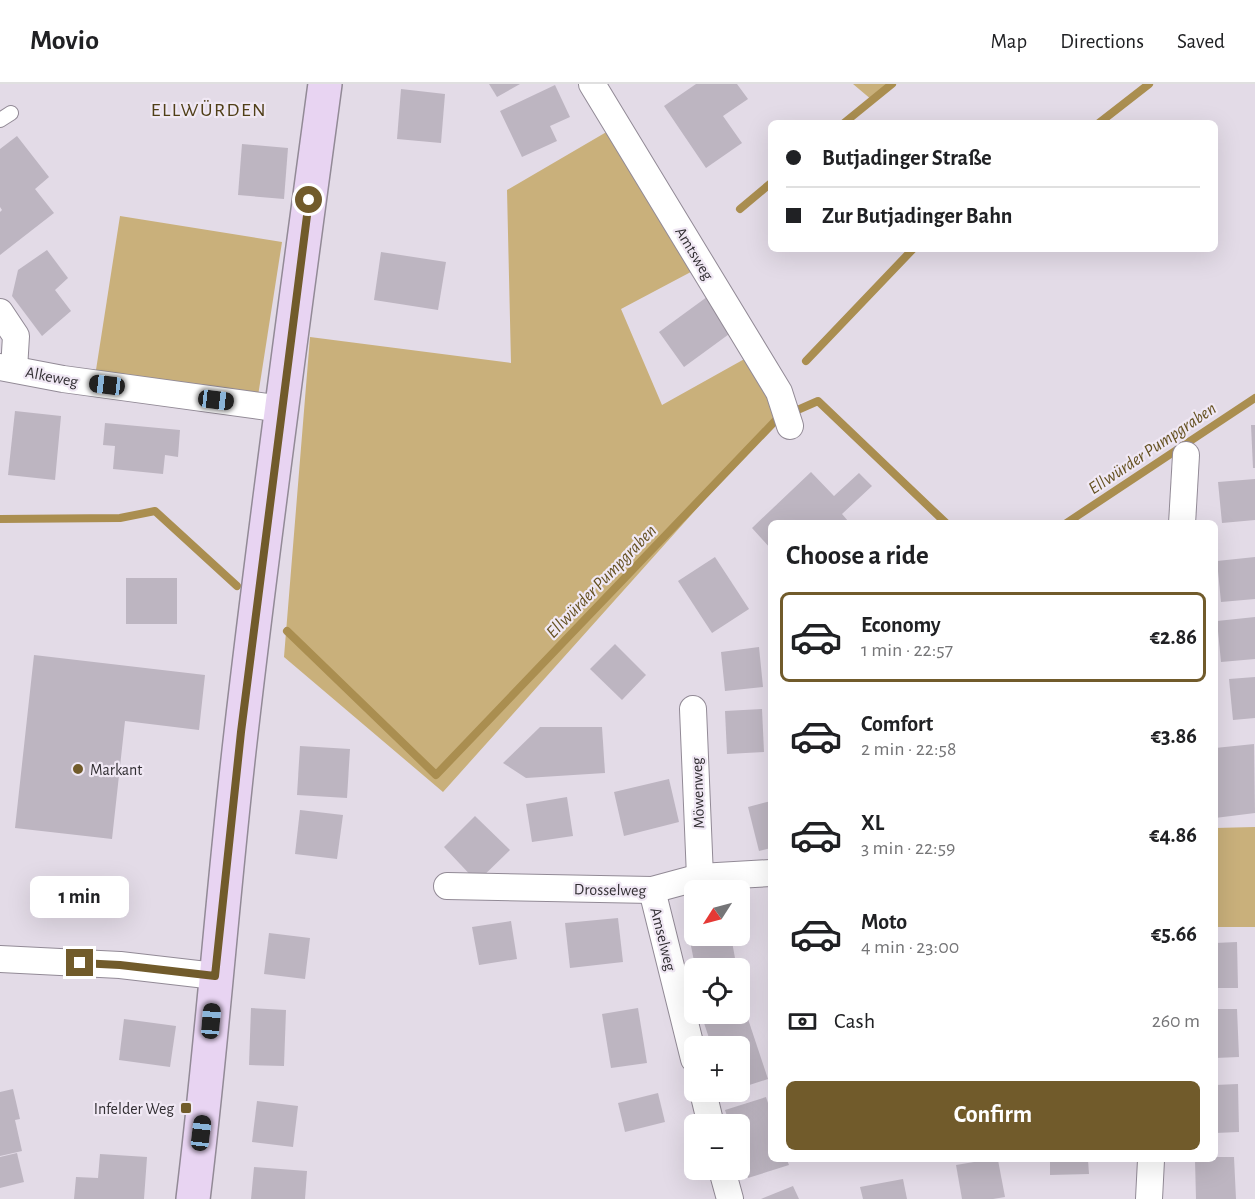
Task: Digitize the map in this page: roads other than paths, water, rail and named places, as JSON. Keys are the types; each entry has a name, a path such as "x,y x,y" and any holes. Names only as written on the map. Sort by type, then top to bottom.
{"main road":[{"path":"193,1199 204,1111 215,976 241,732 325,84"}],"street":[{"name":"Amtsweg","path":"592,84 779,392 790,426"},
{"path":"0,312 16,336 7,368"},
{"name":"Alkeweg","path":"7,368 63,380 282,409"},
{"path":"1182,520 1186,454"},
{"name":"Möwenweg","path":"693,709 700,877"},
{"name":"Drosselweg","path":"447,886 652,890 700,877 768,873"},
{"name":"Amselweg","path":"652,890 688,1036"},
{"path":"0,959 120,965 215,976"},
{"path":"1149,1199 1150,1162"},
{"path":"725,1180 730,1199"}],"waterway":[{"path":"848,120 892,84"},
{"path":"1103,120 1149,84"},
{"path":"740,209 768,186"},
{"path":"806,361 910,252"},
{"name":"Ellwürder Pumpgraben","path":"1071,520 1255,398"},
{"name":"Ellwürder Pumpgraben","path":"287,631 436,775 777,419 818,401 943,520"},
{"name":"Ellwürder Pumpgraben","path":"0,519 120,518 155,511 237,586"}],"place":[{"name":"Markant","path":"78,769"},
{"name":"Infelder Weg","path":"186,1108"}],"district":[{"name":"ELLWÜRDEN","path":"209,109"}]}
